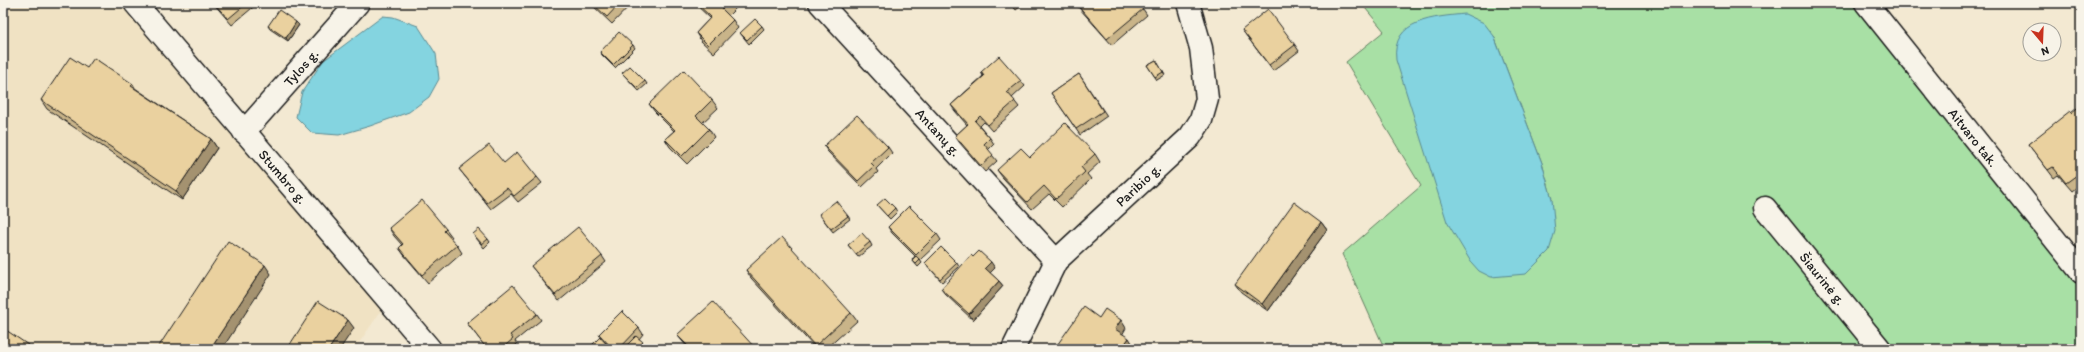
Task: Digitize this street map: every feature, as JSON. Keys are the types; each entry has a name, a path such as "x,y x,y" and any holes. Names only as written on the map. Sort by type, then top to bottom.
{"street":[{"name":"Stumbro g.","path":"135,3 430,349"},
{"name":"Tylos g.","path":"244,132 358,3"},
{"name":"Antanų g.","path":"820,3 1056,261"},
{"name":"Paribio g.","path":"1013,349 1056,261 1190,137 1201,120 1207,100 1201,48 1188,3"},
{"name":"Aitvaro tak.","path":"1866,3 2081,272"},
{"name":"Šiaurinė g.","path":"1765,208 1880,349"}],"shaded area":[{"path":"3,3 135,3 389,299 355,349 3,349"}],"green space":[{"path":"1361,3 1851,3 2081,283 2081,349 1392,349 1382,343 1342,254 1421,186 1346,62 1384,31","holes":["1494,36 1542,163 1552,199"]}],"water":[{"path":"1465,14 1484,23 1494,36 1542,163 1552,199 1555,231 1549,251 1526,274 1491,277 1479,271 1471,262 1447,222 1396,60 1396,46 1400,36 1408,28 1429,19"},
{"path":"383,16 393,17 418,26 436,54 439,79 429,97 409,112 370,126 339,135 312,133 296,117 302,92 323,61"}],"building":[{"path":"214,3 247,3 228,19"},
{"path":"592,3 620,3 607,17"},
{"path":"696,3 728,3 722,9 733,20 708,45 696,33 711,17"},
{"path":"1076,3 1137,3 1143,9 1107,39"},
{"path":"1268,9 1295,45 1269,65 1242,30"},
{"path":"279,10 296,22 286,38 268,26"},
{"path":"755,19 762,26 747,40 740,33"},
{"path":"619,32 633,45 613,65 600,52"},
{"path":"999,56 1021,81 1007,92 1015,101 988,125 980,116 975,121 990,138 984,144 993,155 981,166 955,136 968,124 951,105 984,76 981,72"},
{"path":"70,57 87,68 94,58 133,84 131,86 211,139 176,191 41,100"},
{"path":"1156,60 1163,72 1155,77 1147,65"},
{"path":"630,66 645,81 637,88 622,73"},
{"path":"684,70 712,100 696,116 709,129 682,156 665,139 675,130 649,104"},
{"path":"1079,74 1103,111 1076,129 1051,93"},
{"path":"2077,108 2081,113 2081,172 2066,183 2053,167 2048,170 2028,144 2070,111 2071,113"},
{"path":"857,115 888,147 871,163 874,166 858,181 824,146"},
{"path":"1065,123 1095,154 1081,167 1085,172 1056,199 1044,186 1027,202 997,170 1021,148 1030,157"},
{"path":"489,145 504,163 517,152 537,177 514,196 507,188 487,203 459,169"},
{"path":"885,198 895,208 887,216 877,205"},
{"path":"422,200 446,229 444,231 457,245 422,275 399,248 403,244 389,228"},
{"path":"836,201 848,216 831,229 819,214"},
{"path":"1294,202 1321,222 1262,304 1235,284"},
{"path":"909,206 937,234 916,255 888,227"},
{"path":"578,227 602,256 555,295 531,266"},
{"path":"479,229 488,239 482,244 473,234"},
{"path":"862,233 870,242 856,254 848,245"},
{"path":"782,237 851,313 815,346 746,270"},
{"path":"228,241 265,265 210,349 157,349"},
{"path":"941,247 957,263 940,279 925,263"},
{"path":"979,251 991,262 985,268 999,281 969,314 941,289 971,255 973,257"},
{"path":"916,256 920,260 916,264 912,260"},
{"path":"513,285 537,314 510,335 513,339 501,349 487,349 467,323"},
{"path":"318,301 348,320 329,349 287,349"},
{"path":"713,302 756,349 691,349 677,335"},
{"path":"1084,307 1099,318 1105,309 1121,320 1115,329 1129,338 1121,349 1055,348"},
{"path":"622,311 639,328 619,349 613,349 599,334"},
{"path":"3,328 34,349 3,349"},
{"path":"636,336 643,342 636,349 623,349"},
{"path":"600,337 611,349 594,349 591,346"}]}
